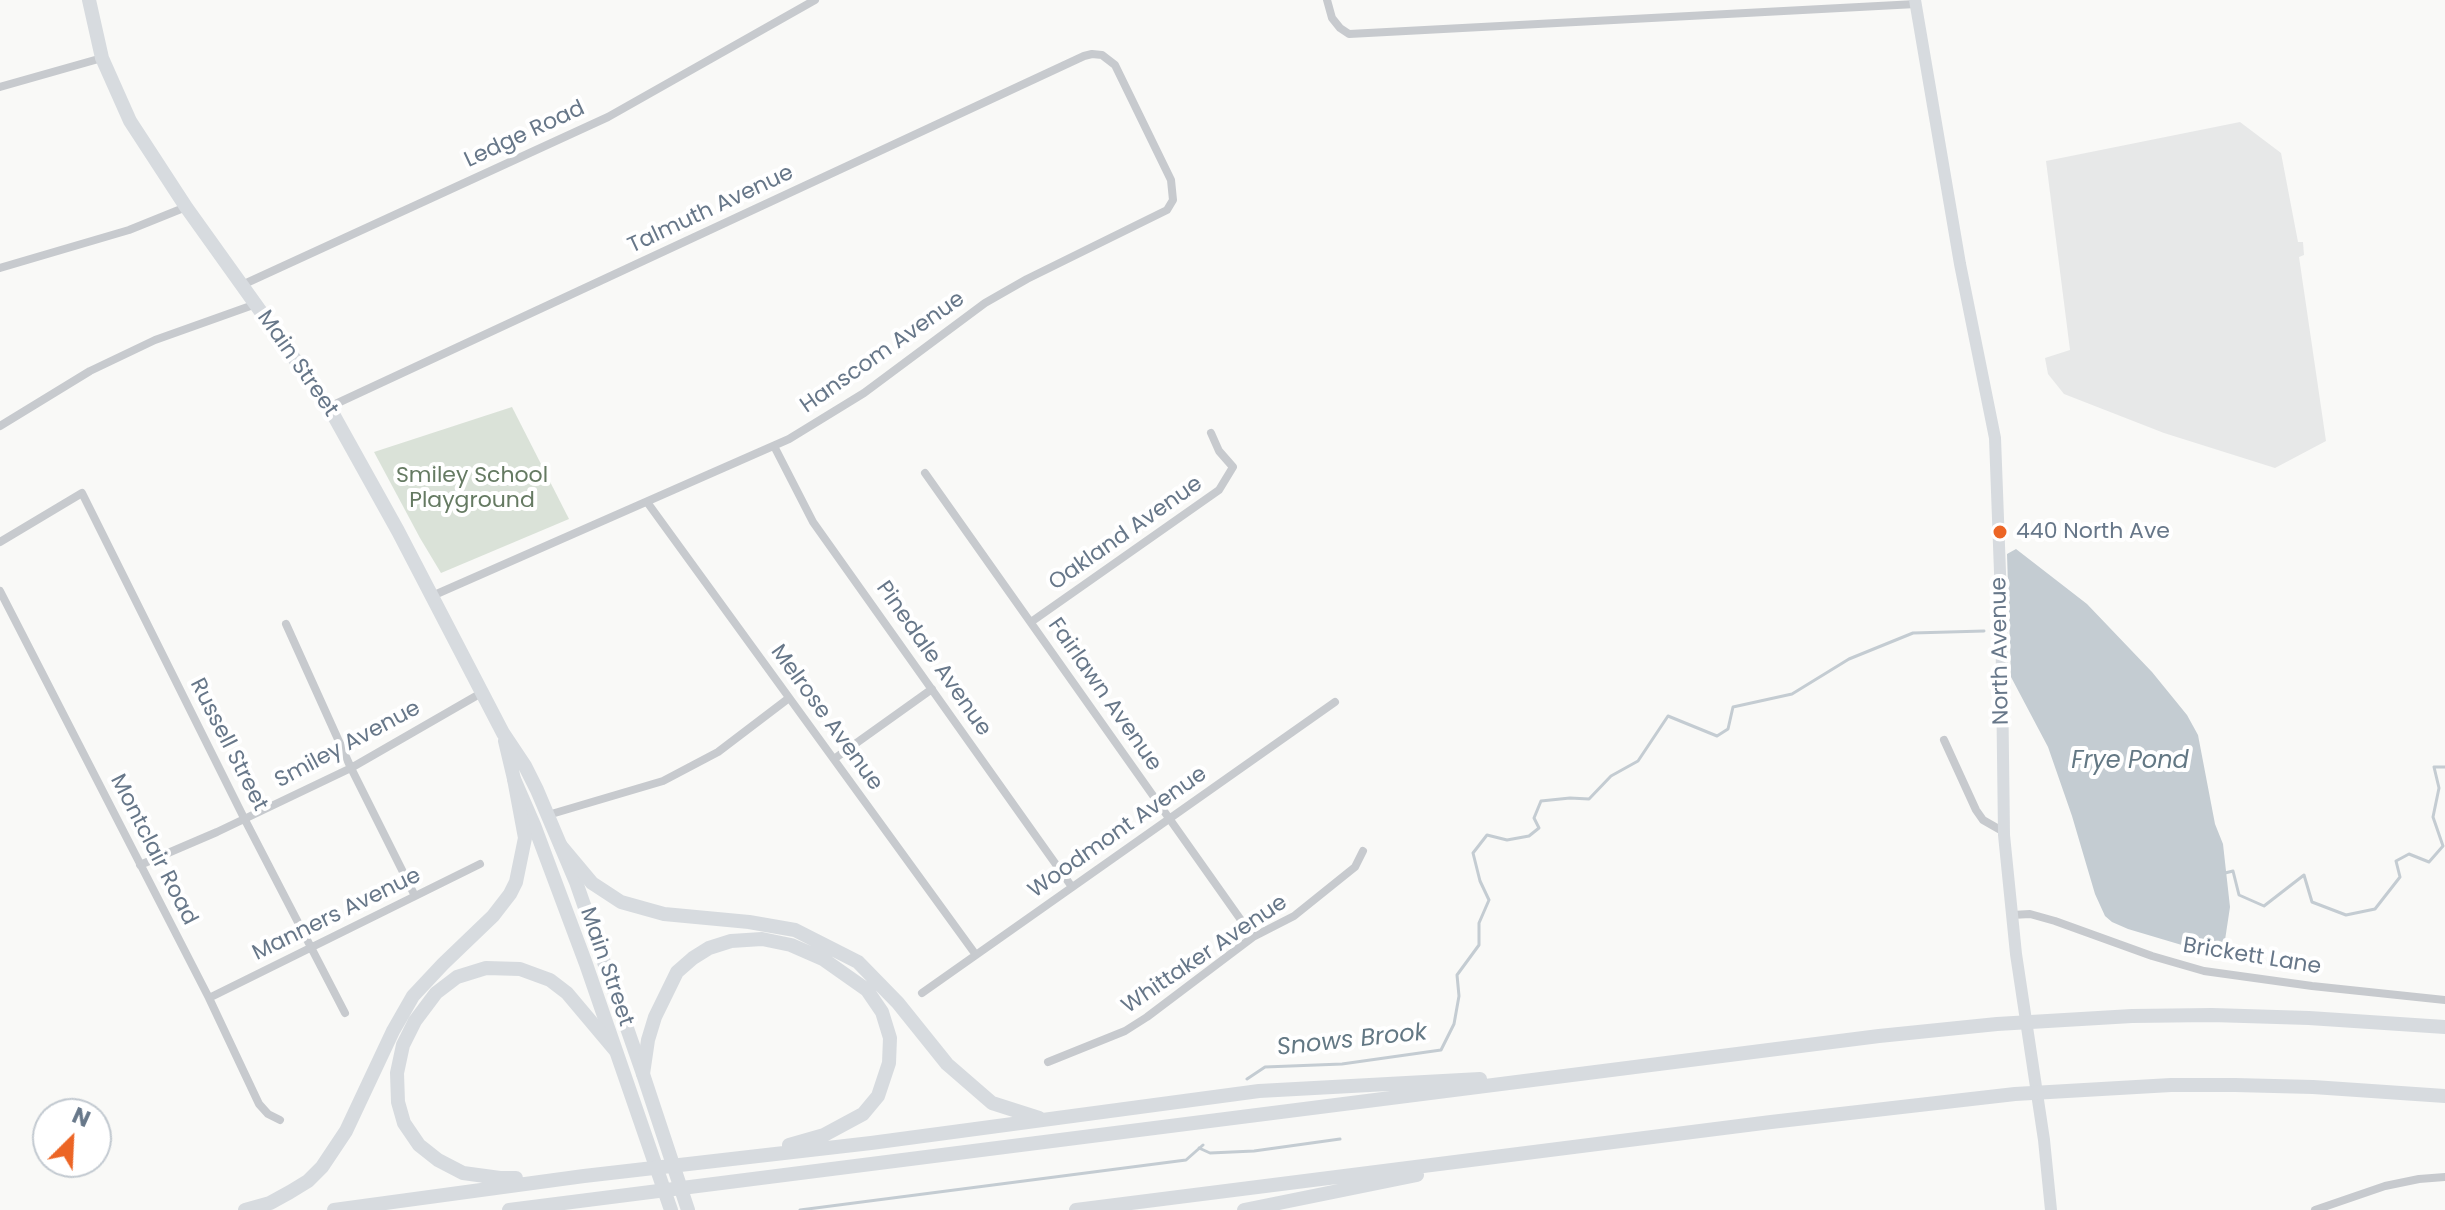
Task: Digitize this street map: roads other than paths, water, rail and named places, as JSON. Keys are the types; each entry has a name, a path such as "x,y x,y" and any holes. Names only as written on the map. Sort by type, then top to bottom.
{"highway":[{"name":"Main Street","path":"89,0 102,58 130,121 186,207 329,407 503,733 525,766 561,846 688,1210"},
{"name":"Main Street","path":"503,733 514,779 547,860 671,1210"},
{"path":"245,1210 270,1203 290,1192 308,1181 322,1167 346,1131 413,996 493,916 510,894 516,882 525,838 514,779"},
{"path":"561,846 592,883 621,902 664,914 795,930 858,962 898,1003 947,1064 992,1103 1047,1120"},
{"path":"643,1074 648,1040 677,972 709,948 731,941 762,939 791,945 846,973 867,990 882,1012 890,1038 889,1063 878,1096 863,1114 824,1135 750,1156"},
{"path":"584,1176 500,1178 463,1173 438,1160 419,1145 404,1123 398,1102 397,1073 403,1045 415,1021 436,993 457,977 486,968 520,969 550,980 567,993 615,1050"},
{"path":"509,1210 1879,1036 1997,1024 2212,1015 2445,1027"},
{"path":"334,1210 1259,1091 1576,1075"},
{"path":"1076,1210 1895,1106 2098,1088 2282,1086 2445,1096"},
{"path":"1244,1210 1521,1153"}],"main road":[{"name":"North Avenue","path":"1916,2 1962,278 1995,438 2004,832 2018,972 2044,1140 2051,1210"}],"street":[{"name":"Ledge Road","path":"242,285 608,117 815,0"},
{"path":"1327,0 1332,18 1349,34 1916,2"},
{"name":"Talmuth Avenue","path":"329,407 1095,53 1109,58 1115,65 1168,172 1173,187 1172,203"},
{"path":"0,87 102,58"},
{"name":"Hanscom Avenue","path":"432,596 774,446 864,393 985,303 1162,213 1172,203"},
{"path":"0,268 115,234 186,207"},
{"path":"0,426 103,364 155,340 256,304"},
{"name":"Oakland Avenue","path":"1031,622 1213,496 1233,467 1219,451 1211,433"},
{"name":"Pinedale Avenue","path":"774,446 813,522 1072,887"},
{"name":"Fairlawn Avenue","path":"925,473 1253,937"},
{"name":"Russell Street","path":"0,542 82,493 345,1013"},
{"name":"Melrose Avenue","path":"647,502 976,955"},
{"name":"Montclair Road","path":"0,591 209,998 259,1104 268,1114 280,1120"},
{"path":"286,624 351,768 415,896"},
{"path":"834,759 932,689"},
{"name":"Smiley Avenue","path":"140,865 351,768 483,692"},
{"path":"548,815 663,781 718,752 789,698"},
{"name":"Woodmont Avenue","path":"922,993 1335,702"},
{"path":"1944,740 1976,810 1983,820 2004,832"},
{"name":"Whittaker Avenue","path":"1048,1062 1125,1031 1253,937 1294,916 1355,867 1363,851"},
{"name":"Manners Avenue","path":"209,998 480,864"},
{"name":"Brickett Lane","path":"2012,915 2030,914 2055,921 2204,971 2290,984 2445,1000"},
{"path":"2315,1210 2385,1186 2445,1177"}],"water":[{"name":"Frye Pond","path":"2016,549 2087,604 2152,672 2187,715 2198,735 2215,824 2223,844 2230,907 2225,940 2212,954 2128,929 2105,916 2095,894 2048,747 2011,677 2007,554"}],"waterway":[{"name":"Snows Brook","path":"1247,1079 1265,1067 1342,1064 1441,1050 1454,1024 1459,996 1457,975 1479,945 1479,923 1489,900 1473,853 1487,835 1507,840 1529,836 1539,828 1534,818 1541,801 1589,799 1611,776 1638,761 1668,716 1717,736 1728,729 1733,707 1792,694 1849,659 1913,633 1984,631"},
{"name":"Snows Brook","path":"2225,873 2233,871 2239,895 2264,906 2304,875 2312,902 2346,915 2375,909 2400,877 2396,861 2409,854 2429,862 2443,846 2433,817 2439,788 2434,767 2445,767"},
{"path":"1199,1148 1210,1153 1254,1151 1340,1139"},
{"name":"Snows Brook","path":"800,1210 1186,1160 1203,1145"}],"place":[{"name":"440 North Ave","path":"2000,532"}],"park label":[{"name":"Smiley School Playground","path":"472,488"}]}
